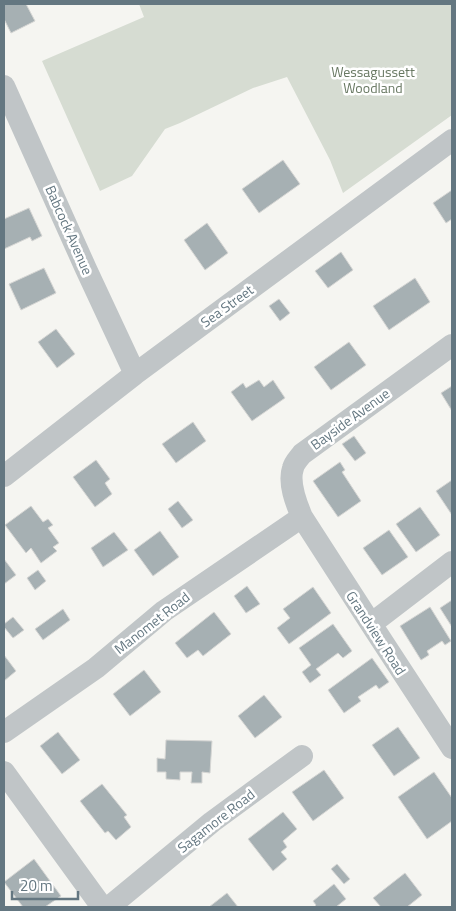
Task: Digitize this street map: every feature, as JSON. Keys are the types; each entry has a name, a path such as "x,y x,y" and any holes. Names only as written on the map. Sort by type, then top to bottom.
{"street":[{"name":"Babcock Avenue","path":"4,86 135,374"},
{"name":"Sea Street","path":"4,476 135,374 452,140"},
{"name":"Bayside Avenue","path":"302,516 295,501 292,483 293,468 302,454 452,345"},
{"name":"Grandview Road","path":"302,516 370,624 452,748"},
{"name":"Manomet Road","path":"4,732 96,668 164,611 302,516"},
{"path":"370,624 452,562"},
{"name":"Sagamore Road","path":"109,907 212,822 302,756"},
{"path":"4,772 102,907"}],"green space":[{"name":"Wessagussett Woodland","path":"139,4 452,4 452,115 343,193 330,160 287,77 253,88 165,129 132,176 100,191 42,61 144,17"}],"building":[{"path":"4,4 26,4 35,21 11,33 4,19"},
{"path":"283,160 300,184 259,213 242,189"},
{"path":"452,190 452,219 446,223 433,203"},
{"path":"29,208 42,236 32,241 30,237 4,249 4,219"},
{"path":"207,223 228,253 205,270 184,240"},
{"path":"341,252 353,270 328,288 315,271"},
{"path":"44,268 56,293 21,310 9,284"},
{"path":"415,278 430,302 389,330 373,306"},
{"path":"279,299 290,313 280,321 269,306"},
{"path":"56,329 75,354 57,368 38,342"},
{"path":"349,342 366,365 331,390 314,367"},
{"path":"259,380 264,387 273,380 285,398 252,421 231,392 243,383 246,388"},
{"path":"452,386 452,411 441,393"},
{"path":"193,422 206,441 176,463 162,444"},
{"path":"354,436 366,453 355,461 342,444"},
{"path":"96,460 110,479 105,483 112,494 95,507 73,477"},
{"path":"340,462 345,470 342,472 361,501 338,517 313,481"},
{"path":"452,480 452,515 436,491"},
{"path":"178,501 193,520 182,528 168,509"},
{"path":"31,506 43,522 48,519 53,525 48,528 59,543 53,547 57,551 41,563 31,548 26,553 5,525"},
{"path":"420,507 440,535 416,552 396,524"},
{"path":"389,530 408,557 382,575 363,548"},
{"path":"160,531 179,557 153,576 134,550"},
{"path":"114,532 128,550 103,567 91,548"},
{"path":"4,559 16,575 4,584"},
{"path":"38,570 46,581 35,590 27,578"},
{"path":"247,586 260,604 246,613 234,596"},
{"path":"313,587 331,613 289,644 277,628 290,618 283,609"},
{"path":"452,600 452,627 440,608"},
{"path":"430,607 451,641 445,645 442,641 427,651 429,655 421,660 400,626"},
{"path":"63,609 70,620 43,640 35,629"},
{"path":"214,612 231,634 203,656 198,650 187,658 175,643"},
{"path":"13,617 24,630 13,638 4,627 4,624"},
{"path":"333,624 352,651 343,658 338,653 316,669 321,675 310,683 302,672 311,665 299,648"},
{"path":"4,655 16,671 4,681"},
{"path":"372,658 389,682 379,689 376,685 358,697 361,701 344,713 328,690"},
{"path":"144,670 161,692 130,716 113,694"},
{"path":"264,695 282,717 255,738 238,716"},
{"path":"398,727 420,758 394,776 372,745"},
{"path":"58,732 80,760 62,774 40,746"},
{"path":"166,740 212,741 210,773 202,772 202,783 191,783 192,772 180,772 180,780 166,779 166,772 157,772 157,758 165,759"},
{"path":"324,770 344,798 313,821 292,792"},
{"path":"434,772 452,798 452,821 427,839 398,797"},
{"path":"102,784 127,815 124,817 131,827 116,840 108,831 105,833 80,801"},
{"path":"283,812 297,829 283,841 287,847 281,852 287,859 273,871 248,839"},
{"path":"34,859 61,896 45,907 23,907 4,882"},
{"path":"337,864 350,879 344,884 331,869"},
{"path":"405,873 422,895 407,907 381,907 373,898"},
{"path":"334,884 346,899 336,907 314,907 316,905 313,901"},
{"path":"227,893 238,907 209,907"}]}
